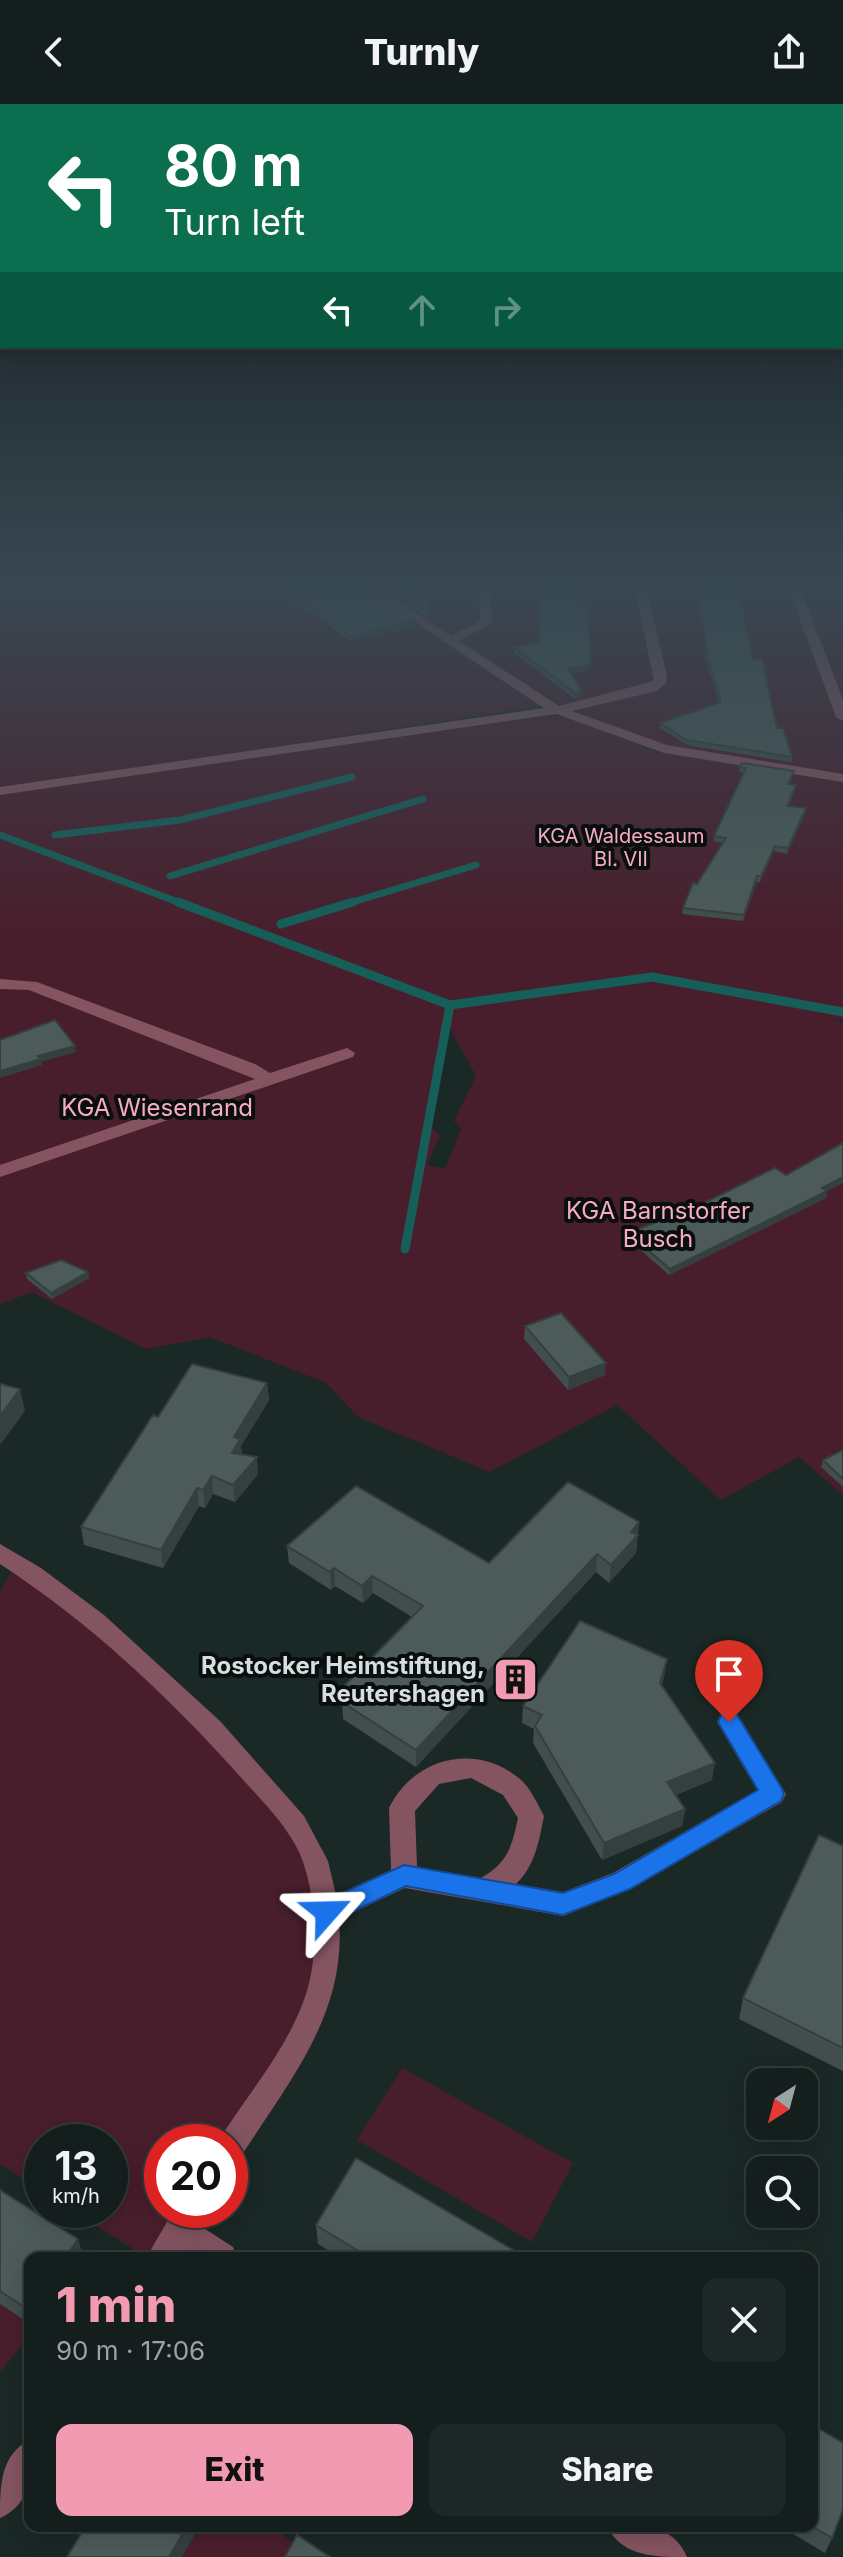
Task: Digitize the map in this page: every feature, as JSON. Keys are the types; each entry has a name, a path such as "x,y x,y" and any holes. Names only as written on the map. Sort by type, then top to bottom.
{"street":[{"path":"543,701 556,710 664,749 843,778"},
{"path":"0,791 556,710 593,701"},
{"path":"0,984 31,985 249,1068 267,1079"},
{"path":"0,1171 347,1053"},
{"path":"0,1553 77,1606 204,1720 269,1791 310,1849 327,1912 325,1974 308,2021 245,2124"},
{"path":"327,1912 404,1876 563,1904 622,1881 773,1794 729,1722"},
{"path":"404,1876 402,1808 432,1775 473,1767 512,1787 531,1816 523,1856 509,1877 485,1889"},
{"path":"165,2252 180,2228"},
{"path":"193,2228 216,2252"},
{"path":"0,2501 24,2465"},
{"path":"633,2532 670,2557"}],"green space":[{"path":"0,701 843,701 843,776 696,753 651,742 555,704 0,788"},
{"path":"553,715 653,751 843,780 843,1021 828,1018 843,1023 843,1495 799,1457 721,1500 617,1405 490,1472 358,1417 326,1383 210,1337 146,1349 32,1292 0,1304 0,795","holes":["447,1023 476,1076 454,1121 461,1129 445,1169 427,1165 440,1135 425,1122"]},
{"path":"17,1563 145,1665 310,1849 325,1974 240,2124 144,2124 144,2228 174,2228 152,2252 138,2252 100,2228 128,2228 128,2124 24,2124 24,2179 0,2164 0,1591"},
{"path":"402,2068 573,2163 532,2242 357,2140"},
{"path":"0,2304 24,2320 24,2342 0,2372"},
{"path":"197,2532 280,2532 300,2550 296,2557 182,2557"}],"building":[{"path":"771,701 777,728 783,728 792,757 687,740 660,723 721,702"},
{"path":"742,763 794,771 788,784 796,785 787,806 806,808 788,848 775,846 761,876 757,876 744,915 683,908 693,883 697,884 726,838 714,836 746,768 740,767"},
{"path":"55,1020 75,1046 0,1071 0,1040"},
{"path":"843,1143 843,1177 822,1188 827,1191 670,1269 628,1233 698,1206 775,1168 786,1175"},
{"path":"61,1260 88,1272 51,1293 26,1273"},
{"path":"561,1313 606,1363 569,1377 525,1326"},
{"path":"192,1364 267,1383 234,1437 240,1439 232,1453 257,1457 233,1485 212,1476 203,1490 197,1488 161,1550 81,1527 153,1415 158,1417"},
{"path":"0,1384 20,1389 0,1416"},
{"path":"843,1450 843,1479 823,1460"},
{"path":"568,1482 639,1522 631,1532 638,1535 611,1565 597,1554 416,1750 342,1702 352,1690 344,1686 423,1606 372,1576 362,1586 334,1568 330,1572 287,1546 356,1486 489,1563"},
{"path":"580,1621 667,1659 660,1683 715,1763 667,1782 685,1809 604,1843 535,1726 542,1715 523,1706"},
{"path":"819,1835 843,1846 843,2048 743,1998"},
{"path":"356,2158 517,2252 360,2252 316,2225"},
{"path":"0,2190 24,2205 24,2228 60,2228 78,2239 69,2252 24,2252 24,2307 0,2291"},
{"path":"818,2428 843,2443 843,2509 832,2538 818,2530"},
{"path":"82,2532 184,2532 169,2557 67,2557"},
{"path":"297,2535 330,2557 285,2557"}],"waterway":[{"path":"55,835 180,820 352,777"},
{"path":"170,876 423,799"},
{"path":"0,835 183,904"},
{"path":"346,904 476,865"},
{"path":"178,902 450,1005"},
{"path":"281,924 353,902"},
{"path":"450,1005 652,977 843,1012"},
{"path":"405,1249 450,1005"}],"place":[{"name":"Rostocker Heimstiftung, Reutershagen","path":"516,1679"}],"route":[{"path":"327,1912 404,1876 563,1904 622,1881 773,1794 729,1722"}],"park label":[{"name":"KGA Waldessaum Bl. VII","path":"621,848"},
{"name":"KGA Wiesenrand","path":"157,1107"},
{"name":"KGA Barnstorfer Busch","path":"658,1224"}]}
